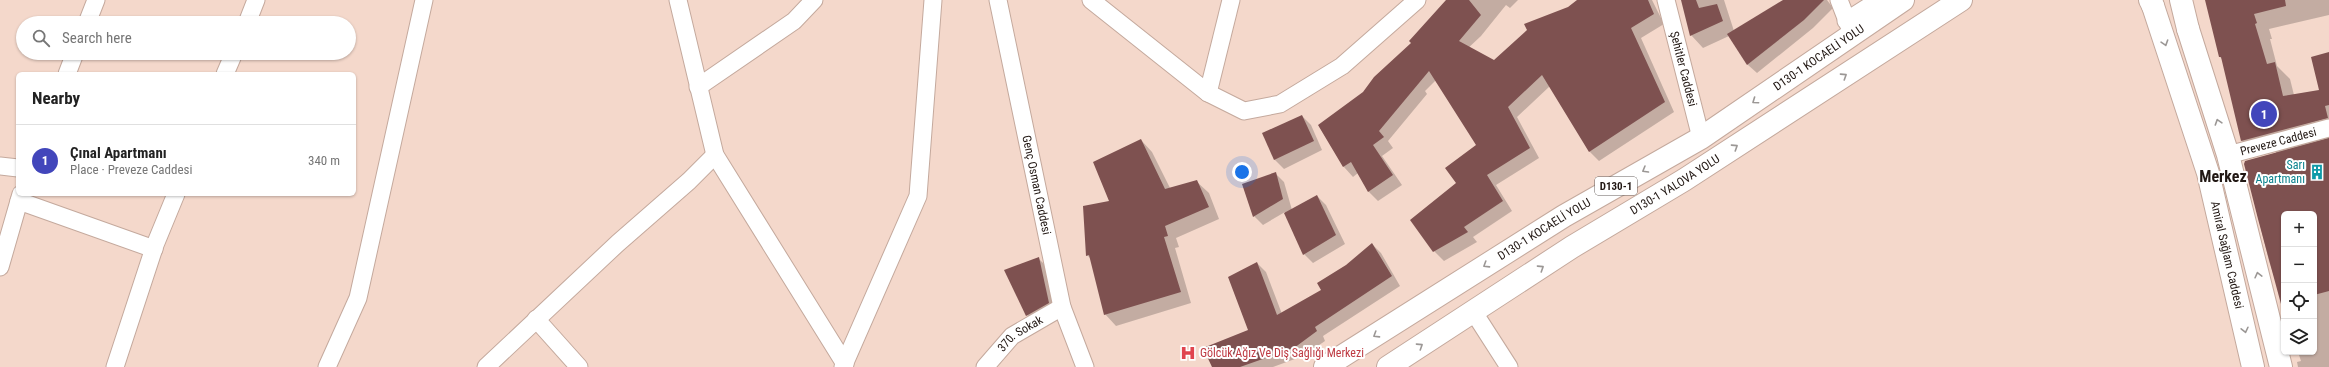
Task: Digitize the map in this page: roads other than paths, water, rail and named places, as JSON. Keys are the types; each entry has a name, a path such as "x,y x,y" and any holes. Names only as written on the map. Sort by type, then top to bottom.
{"main road":[{"name":"D130-1 KOCAELİ YOLU","path":"1325,367 1564,216 1701,138 1849,27 1903,0"},
{"name":"D130-1 YALOVA YOLU","path":"1388,367 1472,311 1631,211 1684,180 1962,0"},
{"name":"Amiral Sağlam Caddesi","path":"2181,0 2188,29 2228,155 2281,367"},
{"name":"Amiral Sağlam Caddesi","path":"2151,2 2208,173 2254,367"}],"street":[{"path":"90,16 96,0"},
{"path":"250,16 256,0"},
{"path":"327,367 358,298 424,0"},
{"path":"678,0 715,155 844,366"},
{"path":"698,87 794,22 814,0"},
{"path":"844,366 918,196 933,0"},
{"name":"Genç Osman Caddesi","path":"998,0 1062,307 1085,367"},
{"path":"1090,0 1208,93 1244,111 1280,104 1342,66 1417,0"},
{"path":"1208,93 1232,0"},
{"name":"Şehitler Caddesi","path":"1666,0 1701,138"},
{"path":"1839,0 1849,27 1879,0"},
{"path":"68,72 72,60"},
{"path":"226,72 231,60"},
{"name":"Preveze Caddesi","path":"2228,155 2329,128"},
{"path":"486,367 618,242 689,182 715,155"},
{"path":"0,166 16,168"},
{"path":"115,367 154,249 175,196"},
{"path":"0,267 20,197 154,249"},
{"name":"370. Sokak","path":"985,367 1012,336 1062,307"},
{"path":"1472,311 1510,367"},
{"path":"536,319 578,367"}],"place":[{"name":"Çınal Apartmanı","path":"2264,114"},
{"name":"Sarı Apartmanı","path":"2317,172"},
{"name":"Gölcük Ağız Ve Diş Sağlığı Merkezi","path":"1188,353"}],"district":[{"name":"Merkez","path":"2223,176"}]}
